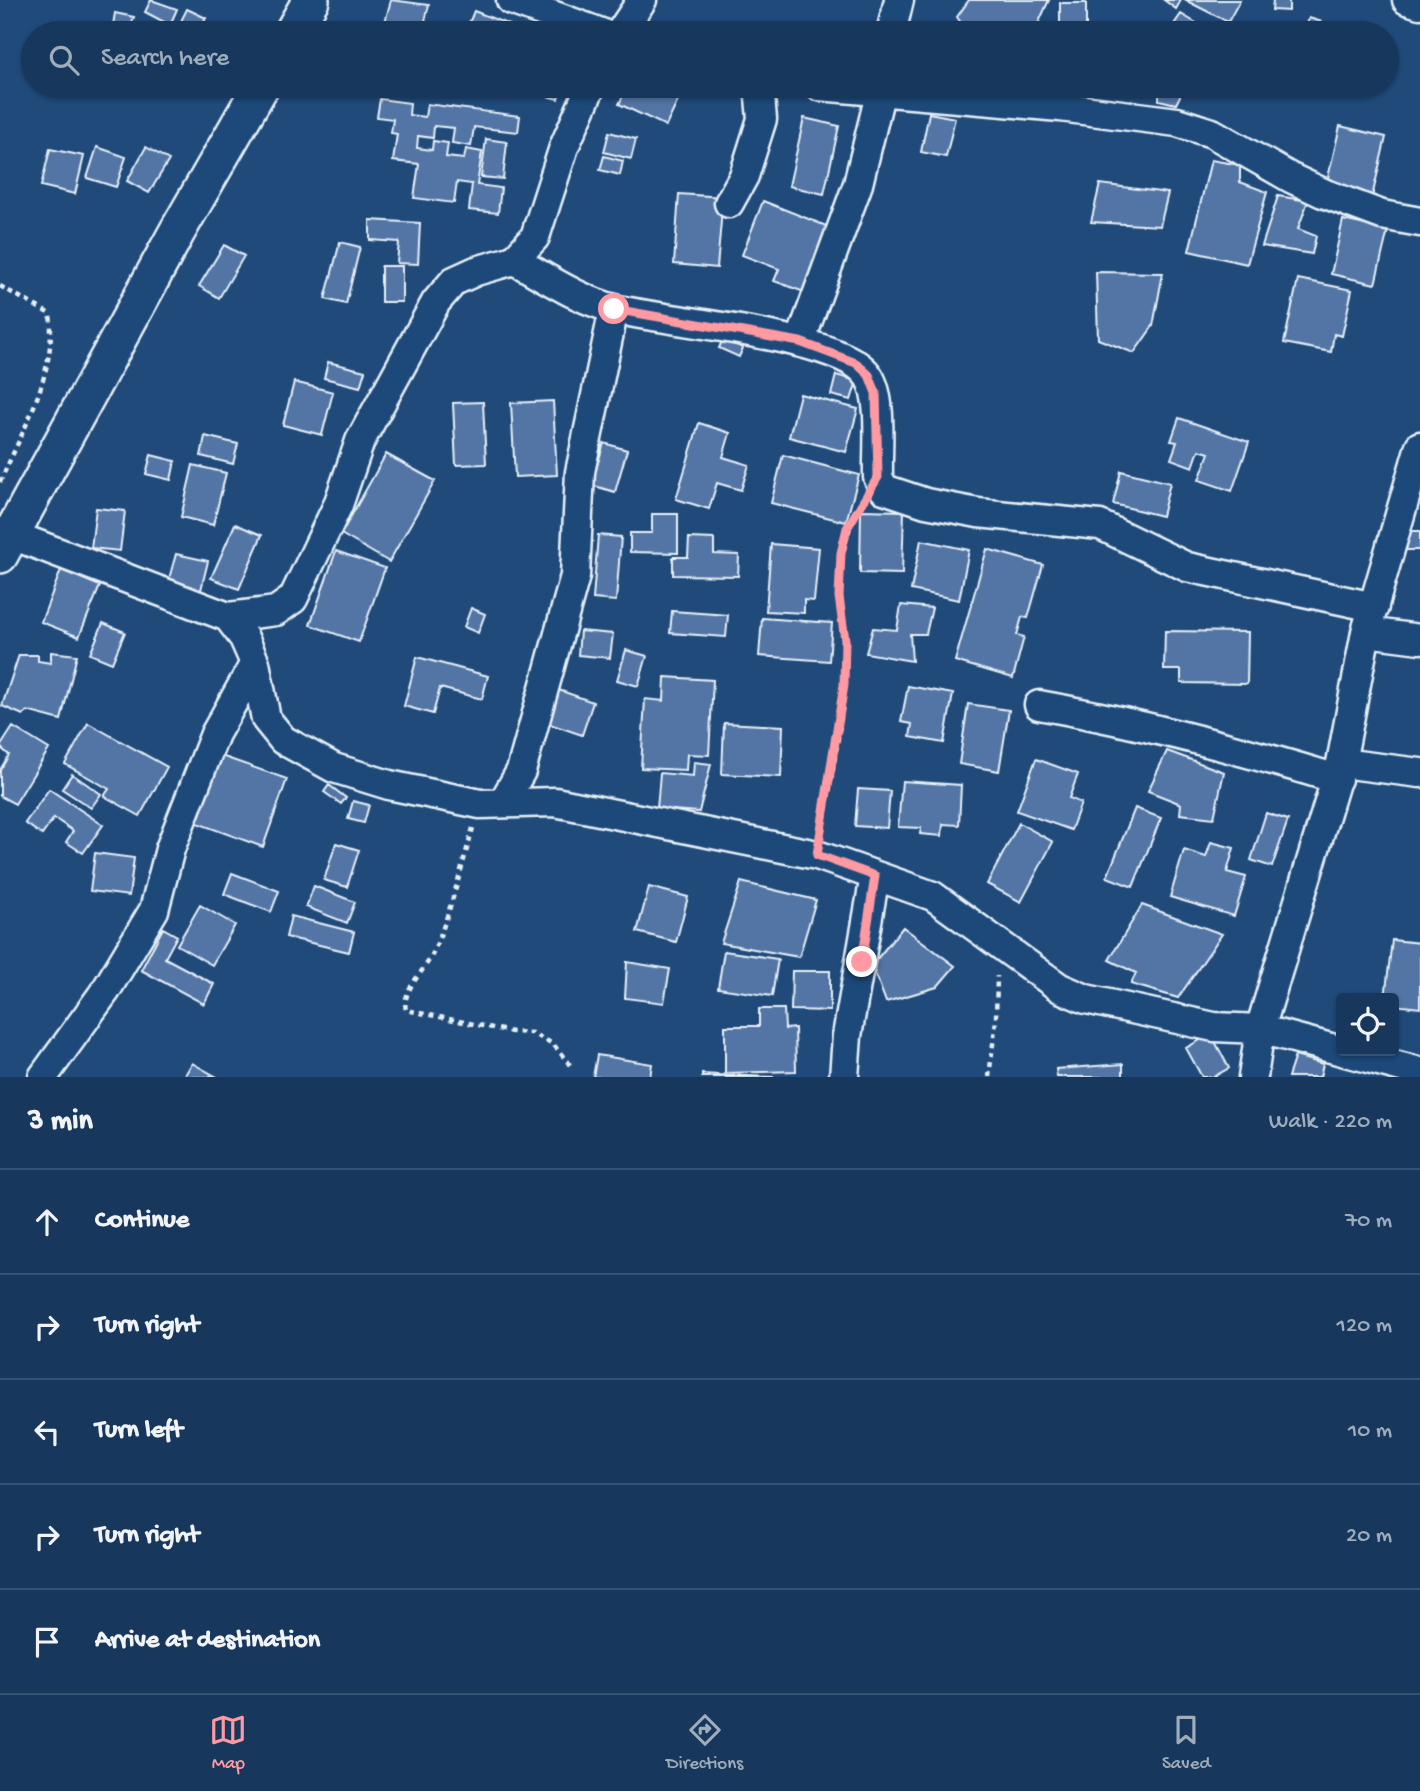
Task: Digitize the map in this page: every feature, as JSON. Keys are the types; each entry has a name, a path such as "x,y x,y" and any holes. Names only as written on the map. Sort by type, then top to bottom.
{"main road":[{"path":"299,21 311,0"},
{"path":"6,545 177,232 254,98"}],"street":[{"path":"511,0 568,21"},
{"path":"628,21 642,0"},
{"path":"894,21 900,0"},
{"path":"1407,0 1420,4"},
{"path":"6,545 228,617 276,611 293,599 338,505 360,441 436,302 454,281 476,271 514,260 535,237 564,146 586,98"},
{"path":"729,203 744,176 762,119 760,98"},
{"path":"800,342 858,184 879,98"},
{"path":"970,98 1177,122 1212,133 1323,193 1382,215 1420,222"},
{"path":"514,260 584,299 614,309 800,342 856,363 869,375 876,393 878,477 884,489 926,503 978,513 1100,525 1187,567 1370,619 1420,639"},
{"path":"492,802 521,771 575,576 580,472 614,309"},
{"path":"1253,1077 1260,1030 1339,771 1370,619 1420,446"},
{"path":"228,617 244,638 256,663 266,719 283,740 334,768 389,785 492,802 555,802 817,855 933,896 1060,988 1086,999 1214,1027 1260,1030 1420,1072"},
{"path":"43,1077 106,990 154,910 170,849 215,734 256,663"},
{"path":"1039,705 1097,715 1339,771 1420,773"},
{"path":"844,1077 847,1036 875,876"}],"path":[{"path":"0,286 50,314 52,335 46,372 0,482"},
{"path":"817,855 844,685 845,640 839,597 841,553 847,528 878,477"},
{"path":"492,802 432,954 404,1002 406,1010 512,1032 531,1033 552,1044 571,1066"},
{"path":"989,1077 996,1020 997,940"}],"building":[{"path":"151,0 177,9 172,21 162,21 145,12"},
{"path":"391,0 429,5 425,21 385,21"},
{"path":"969,0 1049,0 1039,21 960,21 957,17"},
{"path":"1164,0 1181,0 1176,9"},
{"path":"1185,0 1240,0 1226,21"},
{"path":"1273,0 1289,0 1289,11 1272,10"},
{"path":"1060,3 1086,3 1086,21 1060,21"},
{"path":"187,9 206,18 204,21 181,21"},
{"path":"474,11 500,21 470,21"},
{"path":"115,13 134,17 133,21 114,21"},
{"path":"1181,14 1193,21 1176,21"},
{"path":"622,98 679,98 666,126 619,104"},
{"path":"1159,98 1179,98 1176,104"},
{"path":"380,99 410,103 409,115 425,117 427,104 520,116 518,132 474,127 471,146 452,143 454,128 434,126 433,138 418,136 417,148 432,150 433,141 448,143 446,157 464,159 466,149 482,152 477,185 501,188 498,213 469,210 472,184 457,182 454,203 414,198 419,164 393,161 397,134 391,133 393,119 377,117"},
{"path":"929,113 955,118 946,157 921,152"},
{"path":"804,118 839,126 824,194 789,186"},
{"path":"1340,126 1386,137 1372,197 1326,186"},
{"path":"609,132 636,139 631,159 604,152"},
{"path":"486,139 507,142 503,179 481,177"},
{"path":"97,147 126,157 116,187 87,178"},
{"path":"146,147 169,160 149,193 127,181"},
{"path":"50,149 84,156 75,194 41,186"},
{"path":"604,156 623,161 620,175 600,170"},
{"path":"1211,160 1240,165 1240,182 1267,192 1247,264 1189,251"},
{"path":"1100,184 1168,193 1160,226 1091,222"},
{"path":"679,194 723,197 717,268 674,264"},
{"path":"1278,196 1308,201 1298,229 1316,236 1312,254 1262,246"},
{"path":"763,201 829,227 804,292 774,281 779,269 742,255"},
{"path":"370,220 420,223 418,264 397,263 399,242 370,240"},
{"path":"1343,220 1388,230 1375,284 1331,274"},
{"path":"340,242 360,247 346,304 325,299"},
{"path":"224,245 244,256 219,298 199,286"},
{"path":"381,266 402,266 402,302 381,302"},
{"path":"1096,272 1163,273 1153,326 1134,353 1098,339"},
{"path":"1298,279 1352,290 1342,336 1334,334 1331,352 1284,343"},
{"path":"723,339 743,348 739,357 719,348"},
{"path":"328,362 365,371 360,387 324,378"},
{"path":"836,375 857,381 851,400 831,395"},
{"path":"294,382 333,392 322,435 283,425"},
{"path":"800,394 858,409 846,452 789,437"},
{"path":"553,401 557,475 515,477 511,403"},
{"path":"483,402 486,464 456,465 453,403"},
{"path":"1179,418 1249,442 1232,491 1199,480 1209,453 1199,450 1193,467 1171,459 1177,442 1171,441"},
{"path":"699,423 730,433 723,457 749,465 741,490 717,483 709,509 676,499"},
{"path":"205,436 238,444 233,464 201,456"},
{"path":"604,443 627,450 615,492 591,485"},
{"path":"386,454 435,481 389,562 341,534"},
{"path":"151,455 175,461 171,480 146,474"},
{"path":"783,455 859,475 846,522 771,503"},
{"path":"193,465 226,473 213,525 181,517"},
{"path":"1121,471 1170,483 1162,516 1113,504"},
{"path":"96,508 125,511 120,551 91,548"},
{"path":"861,510 904,511 902,574 860,573"},
{"path":"652,514 678,514 678,553 630,552 630,533 652,533"},
{"path":"235,524 262,535 239,589 211,578"},
{"path":"1404,531 1420,531 1420,550 1405,550"},
{"path":"598,535 621,537 616,601 593,599"},
{"path":"689,538 714,539 714,554 739,555 738,576 673,575 673,557 688,557"},
{"path":"921,540 969,550 959,600 911,590"},
{"path":"771,544 819,548 814,601 804,600 804,613 766,611"},
{"path":"987,549 1043,565 1028,618 1022,617 1017,635 1024,637 1013,678 955,661"},
{"path":"336,551 385,568 359,642 310,625"},
{"path":"176,554 208,561 200,594 167,586"},
{"path":"61,570 100,586 79,637 41,622"},
{"path":"901,605 932,608 926,634 910,634 912,661 866,653 873,628 897,630"},
{"path":"471,608 485,614 478,633 464,627"},
{"path":"672,611 728,615 726,637 670,633"},
{"path":"762,618 832,623 829,661 759,656"},
{"path":"103,623 125,632 112,663 90,654"},
{"path":"580,631 613,634 610,658 578,655"},
{"path":"1165,631 1248,632 1247,684 1181,683 1181,670 1164,670"},
{"path":"626,650 647,656 638,686 617,680"},
{"path":"51,652 77,655 61,720 27,711 23,715 2,706 19,655 38,655 38,661 51,663"},
{"path":"417,657 488,676 482,699 440,688 433,714 404,706"},
{"path":"665,677 713,680 709,755 687,754 686,770 641,768 645,699 664,701"},
{"path":"908,686 953,694 944,743 910,737 912,724 901,722"},
{"path":"553,688 593,702 582,735 541,721"},
{"path":"968,704 1009,710 999,771 959,764"},
{"path":"88,723 167,767 140,816 104,796 109,789 65,764"},
{"path":"724,723 783,726 781,777 722,774"},
{"path":"13,727 49,749 15,804 0,796 0,770 9,755 0,747"},
{"path":"1167,751 1224,772 1214,818 1180,814 1181,804 1148,791"},
{"path":"221,756 287,779 263,847 197,823"},
{"path":"1036,759 1078,774 1069,798 1081,803 1071,830 1017,811"},
{"path":"694,762 711,764 699,812 657,809 660,773 693,776"},
{"path":"72,774 101,794 91,808 62,789"},
{"path":"902,781 961,785 959,825 943,824 942,836 920,834 921,828 898,827"},
{"path":"329,785 346,798 341,804 324,792"},
{"path":"49,789 103,825 83,853 66,842 73,831 54,818 42,835 25,823"},
{"path":"858,789 890,791 887,828 855,826"},
{"path":"353,801 369,805 364,823 348,819"},
{"path":"1135,808 1161,818 1133,887 1107,877"},
{"path":"1266,813 1288,820 1272,867 1251,860"},
{"path":"1019,823 1053,842 1021,902 987,884"},
{"path":"1211,842 1234,848 1227,872 1246,877 1234,916 1170,897 1184,850 1206,857"},
{"path":"336,843 359,850 347,887 324,880"},
{"path":"95,853 134,858 129,896 90,891"},
{"path":"232,873 279,891 271,912 224,894"},
{"path":"741,882 816,900 799,957 721,943"},
{"path":"314,886 355,902 347,923 306,907"},
{"path":"649,887 688,897 676,942 637,932"},
{"path":"200,905 235,925 212,965 177,945"},
{"path":"1142,905 1222,934 1178,998 1131,984 1136,973 1109,960"},
{"path":"291,916 354,932 349,952 286,937"},
{"path":"903,927 955,966 937,987 886,1002 872,965"},
{"path":"163,928 177,936 165,958 214,984 204,1004 141,970"},
{"path":"1392,940 1420,943 1420,1008 1399,1006 1399,993 1386,993"},
{"path":"724,951 778,959 772,996 718,988"},
{"path":"627,962 670,969 664,1003 625,998"},
{"path":"792,971 830,971 830,1011 791,1010"},
{"path":"759,1009 784,1009 785,1029 795,1028 796,1071 725,1073 725,1026 759,1026"},
{"path":"1211,1034 1229,1068 1213,1077 1202,1077 1186,1048"},
{"path":"597,1055 652,1064 650,1077 593,1077"},
{"path":"1295,1056 1323,1064 1320,1077 1288,1077"},
{"path":"192,1063 217,1077 184,1077"},
{"path":"1123,1064 1123,1077 1057,1077 1056,1069"},
{"path":"702,1074 719,1075 774,1077 702,1077"}],"route":[{"path":"614,309 800,342 856,363 869,375 876,393 878,477 847,528 841,553 839,597 845,640 844,685 817,855 875,876 862,962"}]}
